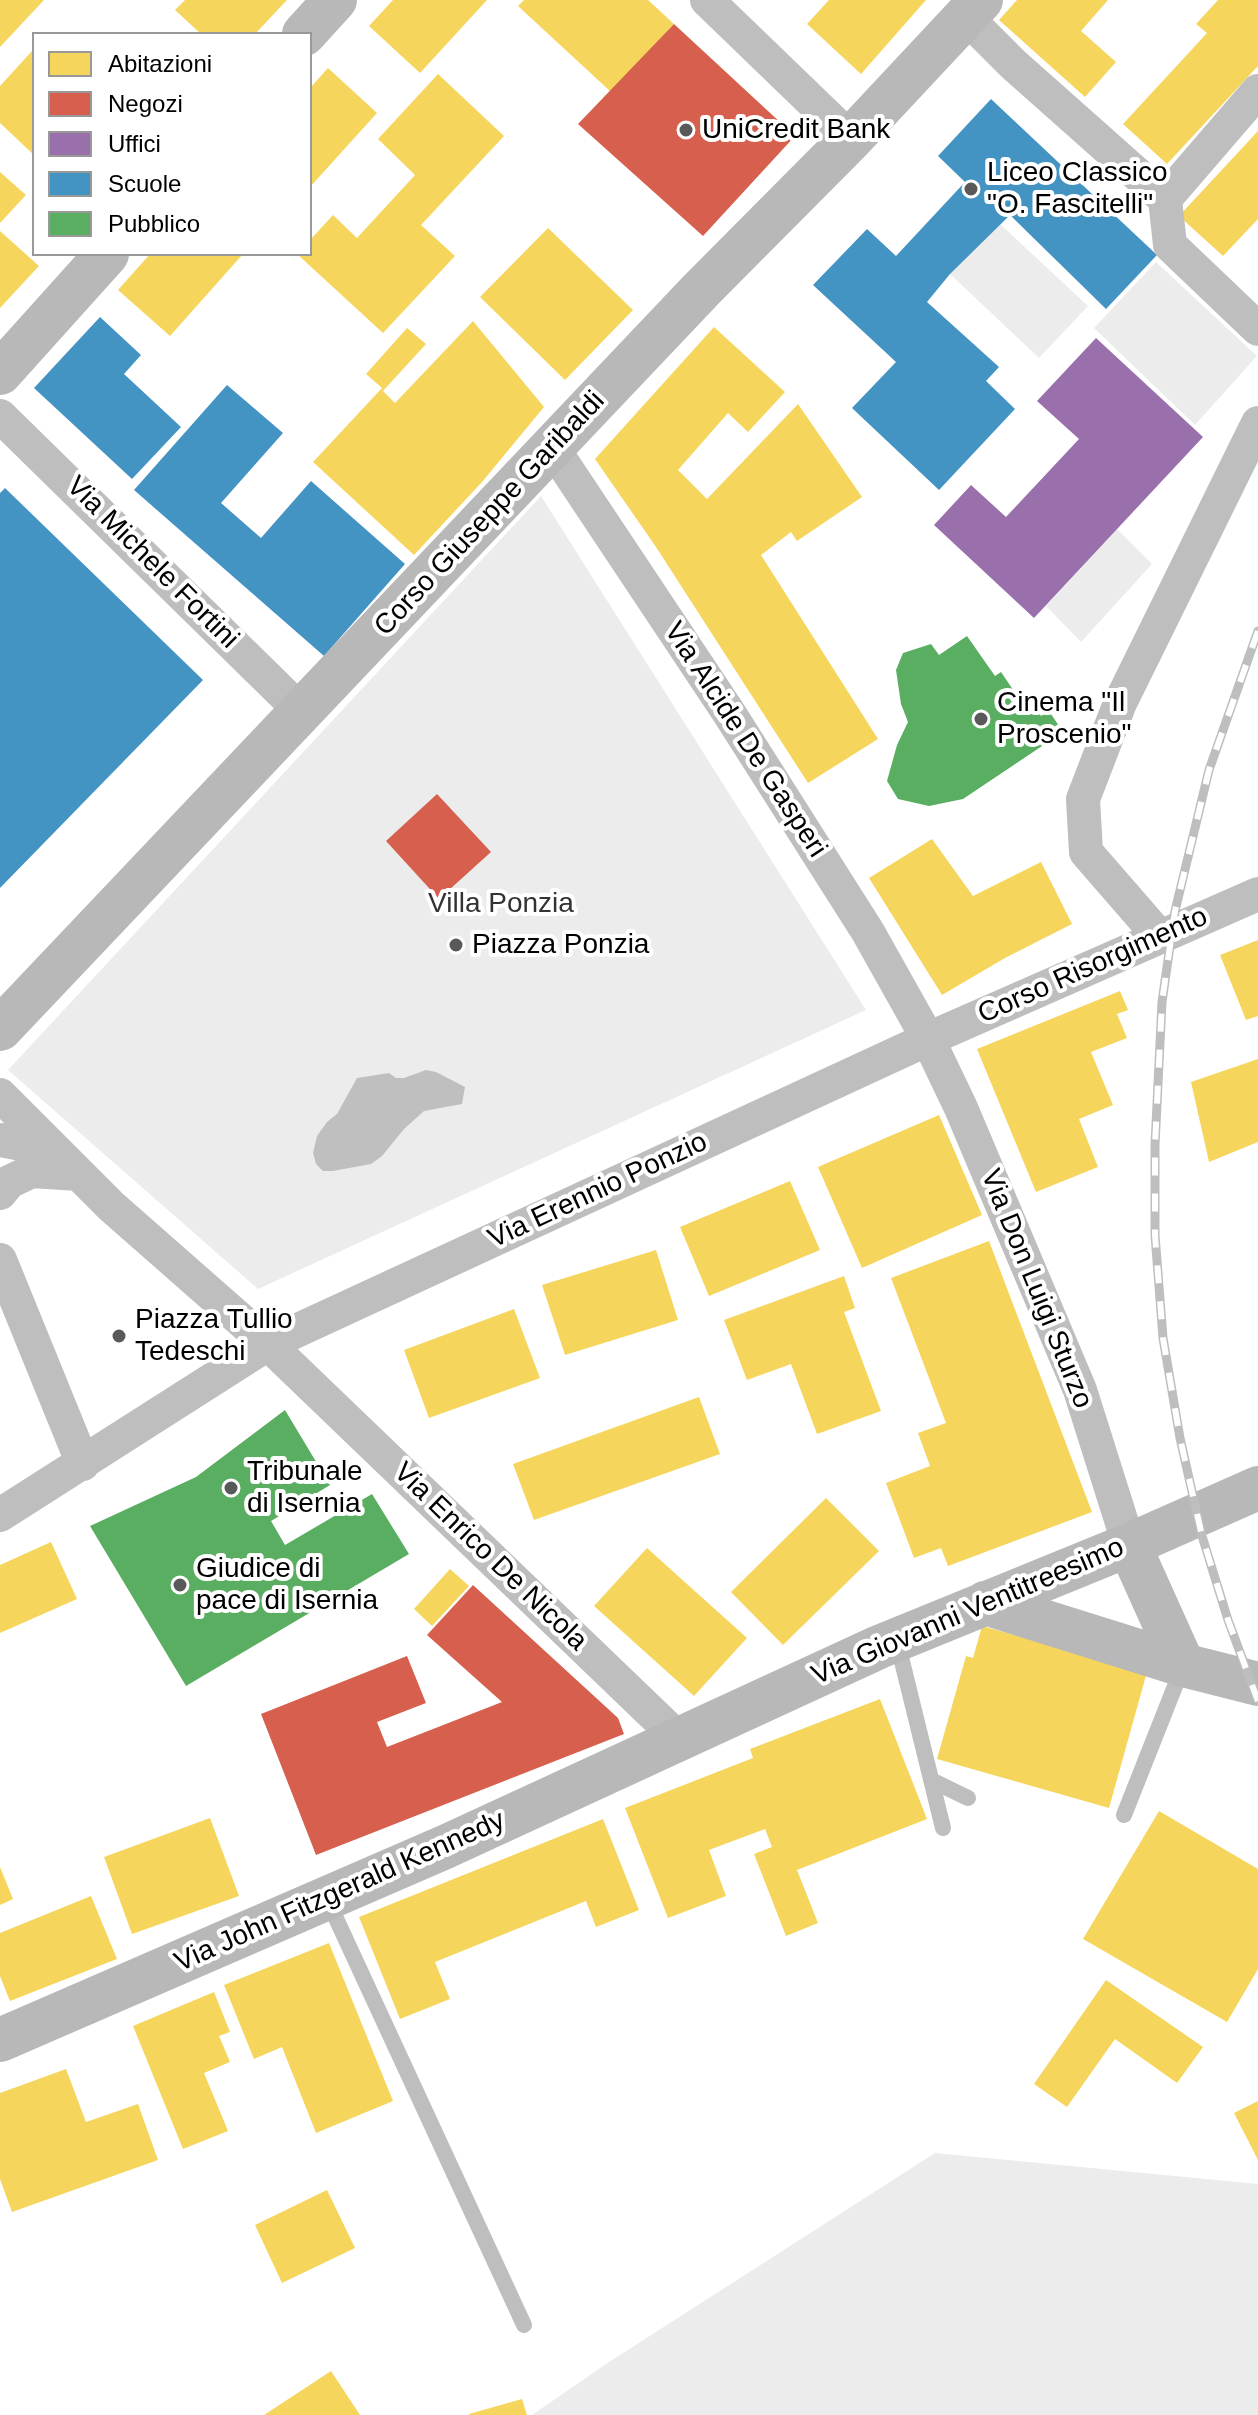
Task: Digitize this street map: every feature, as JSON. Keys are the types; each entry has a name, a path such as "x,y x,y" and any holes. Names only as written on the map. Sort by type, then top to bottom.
{"street":[{"path":"306,32 335,0"},
{"path":"707,0 851,139"},
{"path":"974,9 1013,64 1165,199 1170,245 1258,329"},
{"name":"Corso Giuseppe Garibaldi","path":"0,1029 731,259 851,139 974,9"},
{"path":"1165,199 1258,91"},
{"path":"0,373 105,256"},
{"name":"Via Michele Fortini","path":"0,416 302,712"},
{"path":"1159,936 1086,852 1083,799 1120,703 1258,423"},
{"name":"Via Alcide De Gasperi","path":"552,447 738,726 868,932 928,1039"},
{"name":"Corso Risorgimento","path":"928,1039 1258,894"},
{"name":"Via Erennio Ponzio","path":"268,1344 928,1039"},
{"name":"Via Don Luigi Sturzo","path":"928,1039 961,1108 1080,1390 1129,1545"},
{"path":"0,1095 78,1174 268,1344 0,1515"},
{"path":"0,1140 53,1150"},
{"path":"0,1193 9,1182 32,1171 78,1174"},
{"path":"0,1260 83,1464"},
{"name":"Via Enrico De Nicola","path":"268,1344 678,1738"},
{"name":"Via Giovanni Ventitreesimo","path":"678,1738 897,1640 1129,1545 1258,1488"},
{"path":"1129,1545 1190,1675"},
{"path":"985,1603 1190,1675 1258,1684"},
{"name":"Via John Fitzgerald Kennedy","path":"0,2040 327,1900 678,1738"}],"lane":[{"path":"897,1640 943,1828"},
{"path":"1124,1815 1190,1675"},
{"path":"931,1780 968,1798"},
{"path":"327,1900 524,2325"}],"green space":[{"path":"999,223 1088,306 1039,358 950,274"},
{"path":"1156,262 1257,356 1195,425 1094,328"},
{"name":"Villa Ponzia","path":"541,496 866,1010 258,1289 8,1070"},
{"path":"1117,529 1152,564 1081,642 1046,606"},
{"path":"935,2153 1258,2184 1258,2415 532,2415 606,2364"}],"shaded area":[{"path":"426,1070 465,1087 462,1104 424,1111 371,1164 323,1171 316,1164 313,1153 317,1136 337,1114 357,1078 389,1073 396,1078 404,1078"}],"building: Abitazioni":[{"path":"0,0 44,0 0,47"},
{"path":"185,0 287,0 257,32 199,32 175,10"},
{"path":"393,0 487,0 420,73 369,26"},
{"path":"524,0 648,0 674,24 611,92 518,6"},
{"path":"829,0 926,0 861,74 807,24"},
{"path":"1017,0 1108,0 1081,31 1116,62 1085,97 999,20"},
{"path":"1218,0 1258,0 1258,66 1167,164 1123,124 1207,33 1196,24"},
{"path":"32,51 32,153 0,123 0,86"},
{"path":"328,68 377,113 312,185 312,86"},
{"path":"438,74 504,136 421,225 455,256 383,333 299,256 312,256 312,238 333,215 357,238 415,175 378,139"},
{"path":"1258,131 1258,219 1223,256 1179,216"},
{"path":"0,172 26,195 0,223"},
{"path":"548,228 633,310 565,380 480,297"},
{"path":"0,231 39,266 0,308"},
{"path":"148,256 241,256 170,336 118,290"},
{"path":"473,321 544,407 482,482 414,555 313,462 382,388 366,374 407,328 426,344 383,391 395,403"},
{"path":"714,327 785,392 748,432 728,413 678,470 707,499 798,404 862,497 797,541 791,532 761,555 878,739 808,783 656,547 595,459"},
{"path":"932,839 973,896 1041,862 1072,924 942,995 869,878"},
{"path":"1258,940 1258,1016 1246,1020 1220,955"},
{"path":"1120,991 1128,1010 1117,1014 1127,1038 1091,1052 1113,1105 1079,1119 1098,1167 1036,1192 977,1049"},
{"path":"1258,1059 1258,1142 1209,1162 1191,1082"},
{"path":"939,1115 982,1215 862,1268 818,1167"},
{"path":"790,1181 820,1250 709,1296 680,1227"},
{"path":"989,1241 1092,1512 948,1566 941,1548 914,1558 886,1483 930,1466 918,1433 946,1423 891,1278"},
{"path":"656,1250 678,1320 565,1355 542,1285"},
{"path":"844,1276 855,1308 844,1312 881,1411 817,1434 791,1364 747,1380 724,1320"},
{"path":"514,1309 540,1378 429,1418 404,1350"},
{"path":"699,1397 720,1454 534,1520 513,1464"},
{"path":"826,1498 879,1551 783,1645 731,1592"},
{"path":"51,1542 77,1599 0,1633 0,1565"},
{"path":"647,1548 747,1638 694,1696 594,1606"},
{"path":"450,1569 469,1586 432,1626 414,1609"},
{"path":"982,1626 1147,1672 1109,1808 937,1759 966,1656 973,1658"},
{"path":"880,1699 927,1819 797,1870 818,1923 786,1936 754,1854 772,1847 765,1829 709,1850 726,1896 668,1918 625,1808 753,1758 750,1749"},
{"path":"1159,1811 1258,1869 1258,1969 1227,2022 1083,1939"},
{"path":"210,1818 239,1896 132,1934 104,1857"},
{"path":"603,1819 639,1910 596,1927 586,1901 435,1962 450,1999 400,2019 359,1917"},
{"path":"0,1867 13,1899 0,1905"},
{"path":"91,1896 117,1959 10,2001 0,1976 0,1933"},
{"path":"329,1943 393,2101 316,2133 282,2047 254,2059 224,1985"},
{"path":"1106,1980 1203,2047 1177,2083 1115,2039 1067,2107 1034,2084"},
{"path":"214,1992 230,2032 219,2036 230,2062 204,2073 228,2131 183,2149 133,2026"},
{"path":"66,2069 86,2122 138,2104 158,2160 12,2212 0,2179 0,2093"},
{"path":"1258,2101 1258,2160 1234,2113"},
{"path":"327,2190 355,2248 282,2283 255,2225"},
{"path":"331,2371 360,2415 264,2415"},
{"path":"522,2399 527,2415 469,2415 469,2414"}],"building: Negozi":[{"name":"UniCredit Bank","path":"674,24 795,136 703,236 578,124"},
{"path":"437,794 491,852 439,899 386,841"},
{"path":"473,1585 618,1718 624,1734 316,1855 261,1714 407,1656 426,1703 377,1722 387,1747 502,1702 427,1635"}],"building: Uffici":[{"path":"1096,338 1203,437 1034,618 934,525 971,485 1006,517 1079,439 1037,401"}],"building: Scuole":[{"path":"991,99 1157,255 1106,309 1010,215 950,274 927,302 999,367 986,381 1015,409 939,490 852,408 896,362 813,285 867,229 896,256 965,182 938,156"},
{"path":"100,317 141,355 124,374 181,427 132,479 34,388"},
{"path":"227,385 283,433 221,503 261,538 311,481 405,564 324,656 134,490"},
{"path":"5,488 203,680 0,888 0,493"}],"building: Pubblico":[{"name":"Cinema \"Il Proscenio\"","path":"967,636 995,676 1001,672 1018,697 1026,692 1041,716 1049,711 1063,732 963,799 929,806 898,799 887,781 897,745 908,722 901,704 896,670 903,653 931,644 939,655"},
{"path":"285,1410 330,1485 271,1521 285,1545 372,1494 409,1554 186,1686 90,1526 196,1477"}],"railway":[{"path":"1258,631 1209,770 1175,911 1162,1002 1155,1145 1155,1235 1163,1338 1180,1438 1202,1536 1258,1701"}],"place":[{"name":"UniCredit Bank","path":"686,130"},
{"name":"Liceo Classico \"O. Fascitelli\"","path":"971,189"},
{"name":"Cinema \"Il Proscenio\"","path":"981,719"},
{"name":"Piazza Ponzia","path":"456,945"},
{"name":"Piazza Tullio Tedeschi","path":"119,1336"},
{"name":"Tribunale di Isernia","path":"231,1488"},
{"name":"Giudice di pace di Isernia","path":"180,1585"}]}
